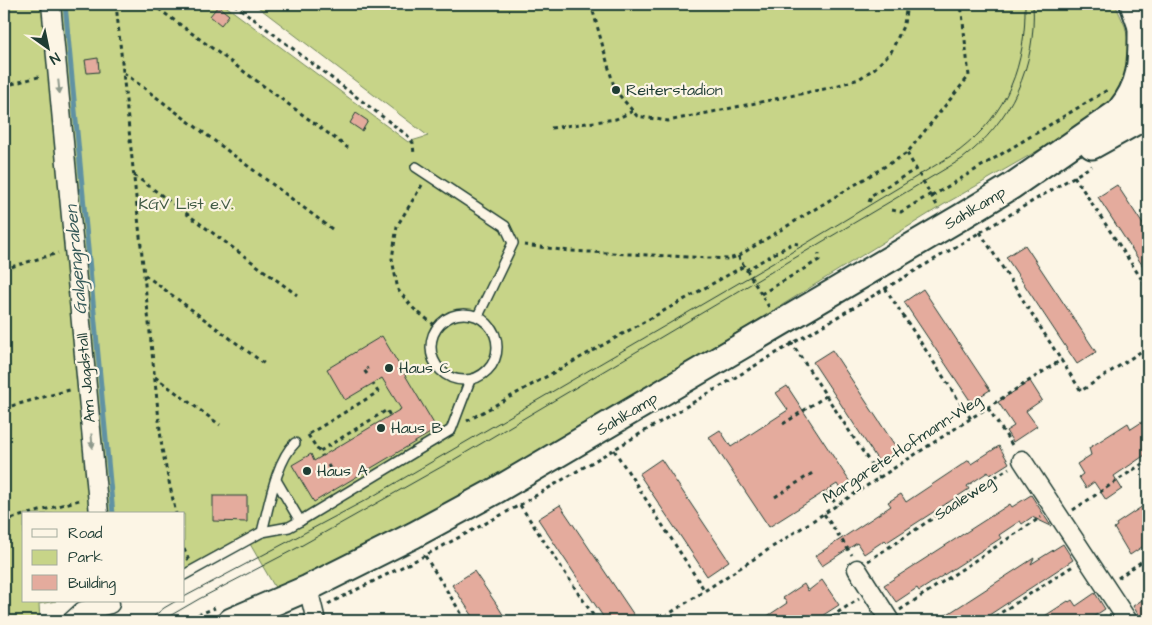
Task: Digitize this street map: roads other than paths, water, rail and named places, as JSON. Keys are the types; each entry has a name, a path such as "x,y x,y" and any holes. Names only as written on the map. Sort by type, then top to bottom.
{"street":[{"name":"Am Jagdstall","path":"51,4 99,512"},
{"path":"1142,11 1148,48"},
{"name":"Sahlkamp","path":"1117,123 1138,80 1142,11"},
{"name":"Sahlkamp","path":"231,621 313,607 414,535 785,334 954,234 1012,186 1117,123 1148,95"},
{"name":"Sahlkamp","path":"1117,123 1148,115"},
{"name":"Sahlkamp","path":"1117,123 1148,124"},
{"path":"1022,460 1128,621"},
{"path":"857,569 889,620"},
{"path":"72,621 83,611 112,602"}],"lane":[{"path":"416,167 505,226 513,243 478,316"},
{"path":"467,313 478,316 494,330 498,340 498,351 495,361 489,370 480,377 470,380 459,380 448,377 433,360 432,338 437,327 445,319 455,314 467,313"},
{"path":"185,573 262,532 289,527 451,430 470,380"},
{"path":"262,532 280,466 287,450 295,443"},
{"path":"276,480 300,520"}],"waterway":[{"name":"Galgengraben","path":"65,4 113,512"}],"tram line":[{"path":"185,596 368,499 797,249 959,151 990,121 1002,104 1011,86 1022,47 1025,4"},
{"path":"161,621 297,548 450,462 962,159 994,128 1007,110 1017,90 1025,70 1030,49 1033,27 1033,4"},
{"path":"148,621 174,602"}],"place":[{"name":"Reiterstadion","path":"616,90"},
{"name":"Haus C","path":"389,368"},
{"name":"Haus B","path":"381,428"},
{"name":"Haus A","path":"307,471"}],"park label":[{"name":"KGV List e.V.","path":"186,204"}]}
